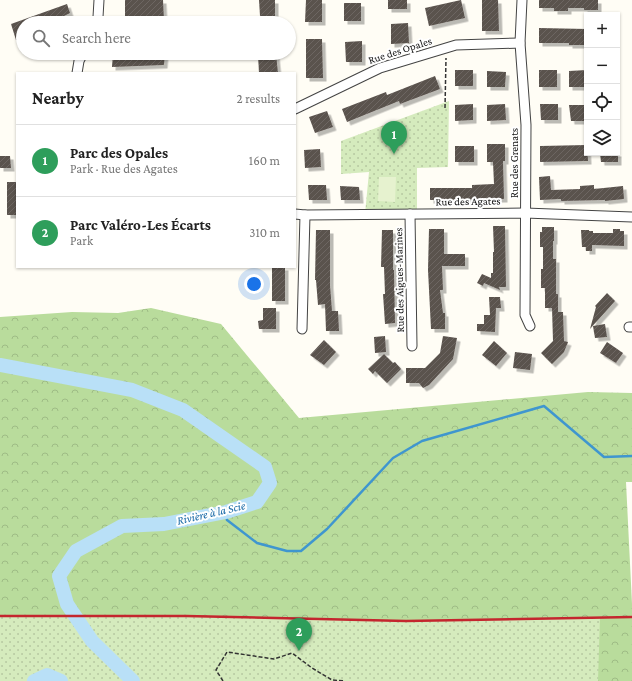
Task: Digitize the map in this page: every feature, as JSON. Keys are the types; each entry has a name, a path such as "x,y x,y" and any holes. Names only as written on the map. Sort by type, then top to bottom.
{"street":[{"path":"98,16 99,0"},
{"name":"Rue des Grenats","path":"522,0 520,43 526,124 525,315 530,326"},
{"name":"Rue des Opales","path":"296,109 380,68 456,45 520,43"},
{"path":"77,72 80,60"},
{"name":"Rue des Agates","path":"305,215 526,213 632,217"},
{"path":"296,214 305,215 302,329"},
{"name":"Rue des Aigues-Marines","path":"410,214 412,346"}],"path":[{"path":"446,48 446,108"},
{"path":"223,681 216,670 227,652 274,659 292,653 312,668 332,680 345,681"}],"green space":[{"path":"449,101 448,167 417,168 417,214 365,214 369,172 341,174 341,141"},
{"path":"379,177 396,177 395,202 378,201"},
{"path":"151,308 221,324 299,418 588,392 632,393 632,482 626,482 632,604 632,681 0,681 0,317 72,312 118,313"},
{"path":"0,616 186,616 406,621 600,617 598,681 0,681"}],"building":[{"path":"125,0 163,0 164,16 125,16"},
{"path":"259,0 275,0 275,16 260,16"},
{"path":"306,0 322,0 322,22 305,22"},
{"path":"388,0 407,0 407,9 388,9"},
{"path":"461,0 465,18 429,26 425,8"},
{"path":"482,0 498,0 499,31 482,31"},
{"path":"539,0 598,0 598,10 568,8 568,11 554,11 554,8 539,8"},
{"path":"344,3 361,3 361,21 344,21"},
{"path":"67,4 70,13 64,16 33,16"},
{"path":"16,22 16,40 11,24"},
{"path":"408,23 409,43 391,44 391,24"},
{"path":"539,28 584,29 584,45 569,45 569,43 539,43"},
{"path":"306,39 322,39 323,78 306,78"},
{"path":"362,41 362,62 346,62 345,42"},
{"path":"112,60 164,60 164,65 112,67"},
{"path":"258,60 277,60 278,72 259,72"},
{"path":"455,70 473,70 473,86 455,86"},
{"path":"539,70 557,70 557,87 539,87"},
{"path":"584,70 584,87 569,87 569,71"},
{"path":"487,71 506,72 505,87 487,87"},
{"path":"435,76 440,89 400,104 399,101 347,122 342,109 386,92 387,95"},
{"path":"473,104 473,120 455,121 455,105"},
{"path":"505,104 506,120 487,121 487,105"},
{"path":"540,104 558,104 558,120 541,120"},
{"path":"569,105 584,105 584,121 571,121"},
{"path":"327,111 333,127 315,133 309,117"},
{"path":"487,144 505,144 505,161 503,161 504,199 430,200 430,188 472,188 472,185 494,184 493,162 487,162"},
{"path":"584,145 584,156 588,156 588,161 540,162 540,146"},
{"path":"455,146 474,146 474,162 455,162"},
{"path":"320,149 321,167 305,168 304,150"},
{"path":"0,156 10,156 11,168 0,168"},
{"path":"600,156 618,156 618,162 601,162"},
{"path":"550,176 551,190 580,189 580,186 594,185 594,189 623,186 624,199 605,201 561,201 561,199 540,200 539,177"},
{"path":"7,182 16,182 16,215 7,215"},
{"path":"308,185 326,185 327,200 309,200"},
{"path":"340,186 359,187 360,200 341,200"},
{"path":"493,226 505,226 506,287 499,287 500,290 484,283 483,286 477,283 482,274 491,278 491,273 493,273"},
{"path":"542,227 554,227 553,259 556,259 556,294 558,294 558,312 563,312 564,341 568,342 564,352 552,364 541,353 553,341 552,308 545,308 545,288 541,288 543,247 540,247 540,232 542,232"},
{"path":"429,229 444,229 444,254 465,254 465,266 442,266 443,290 440,290 443,313 445,313 445,329 431,329 428,270"},
{"path":"613,229 620,229 620,231 624,231 624,246 592,245 592,251 586,251 586,247 582,247 581,230 593,231 593,233 613,233"},
{"path":"316,230 330,230 330,285 332,311 338,311 339,331 326,331 325,304 318,305 315,280"},
{"path":"382,230 393,230 395,323 385,324 383,294 385,294 384,267 381,267"},
{"path":"272,268 285,268 285,301 272,301"},
{"path":"607,293 615,301 590,329 595,306"},
{"path":"489,297 500,297 501,308 496,308 495,332 477,331 477,324 484,324 484,315 490,315"},
{"path":"263,308 276,308 276,329 259,329 258,321 263,320"},
{"path":"605,324 607,337 595,338 593,326"},
{"path":"385,336 386,352 375,353 374,337"},
{"path":"443,336 457,338 453,359 429,385 423,388 419,383 406,383 406,368 425,368 440,353"},
{"path":"324,340 336,352 324,365 310,355"},
{"path":"494,341 507,353 496,366 482,355"},
{"path":"607,342 623,353 616,363 600,353"},
{"path":"515,352 532,354 530,370 513,368"},
{"path":"384,354 393,363 395,362 401,369 387,383 375,371 373,374 368,369"}],"waterway":[{"name":"Rivière à la Scie","path":"0,365 132,390 183,410 265,467 270,483 257,502 226,512 164,524 122,526 76,551 59,576 67,604 92,641 133,681"},
{"path":"226,512 227,520 257,543 287,551 301,551 327,529 393,458 422,441 544,406 604,457 632,456"},
{"name":"Rivière à la Scie","path":"34,681 47,675 61,681"}],"railway":[{"path":"0,616 186,616 406,621 632,617"}],"place":[{"name":"Parc des Opales","path":"394,154"},
{"name":"Parc Valéro-Les Écarts","path":"299,651"}]}
